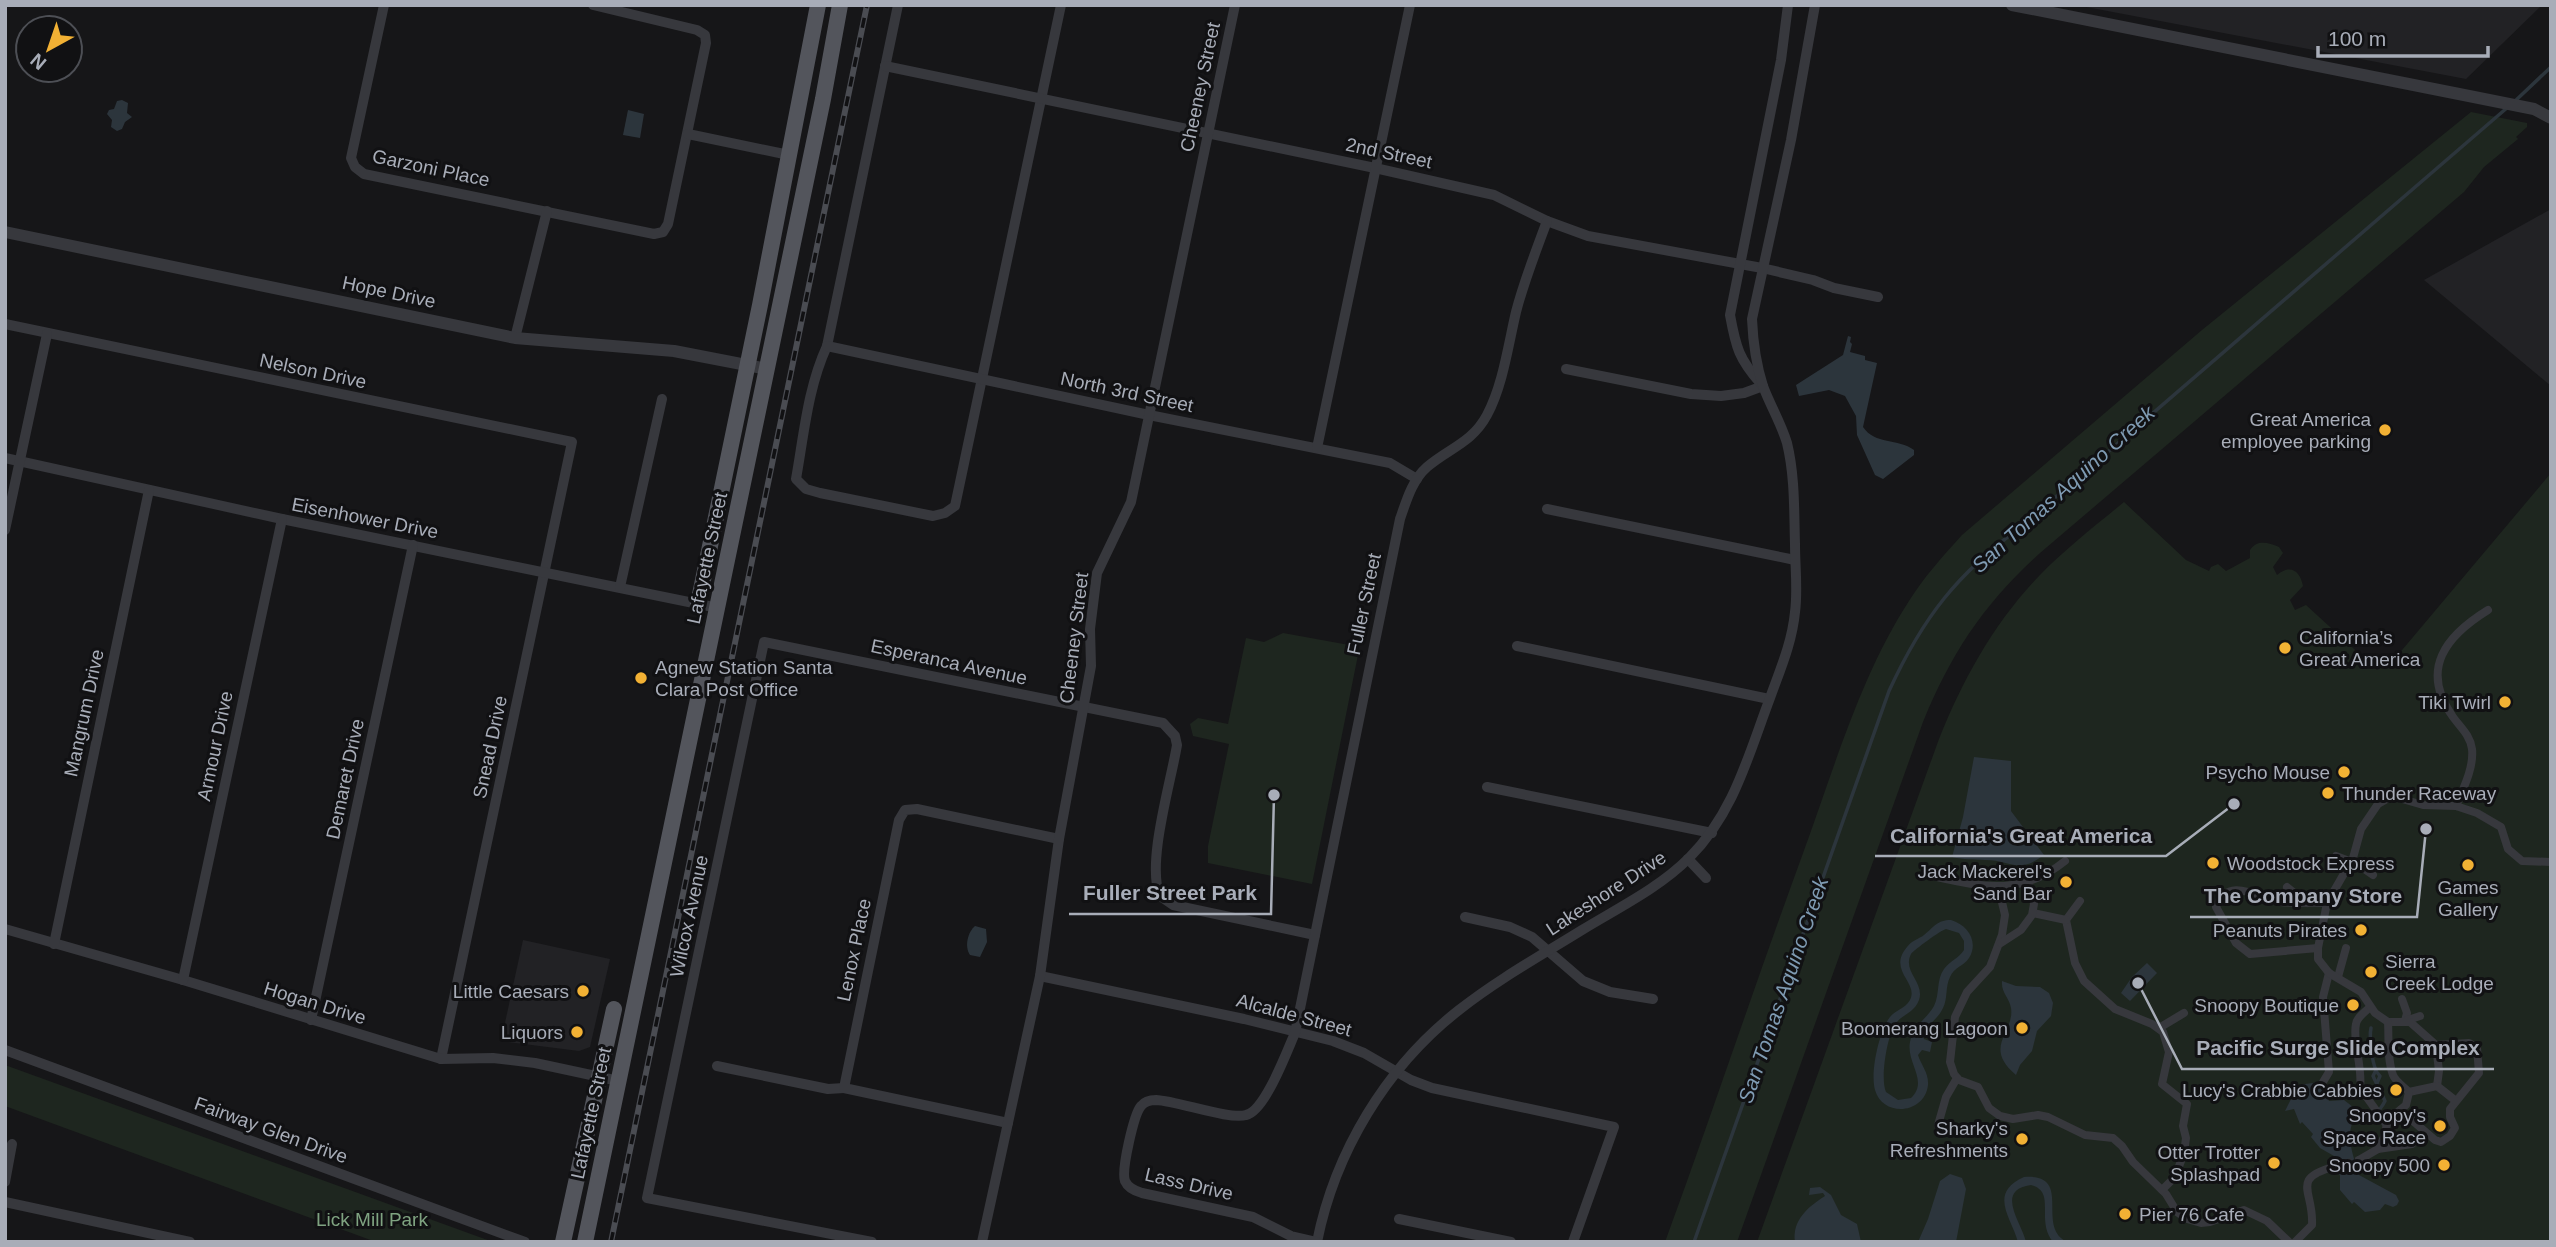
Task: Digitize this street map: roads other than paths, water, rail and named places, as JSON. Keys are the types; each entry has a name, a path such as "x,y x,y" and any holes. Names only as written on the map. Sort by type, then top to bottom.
{"main road":[{"name":"Lafayette Street","path":"698,604 818,5"},
{"name":"Lafayette Street","path":"585,1242 718,608 840,5"},
{"name":"Lafayette Street","path":"563,1242 614,1009"}],"street":[{"name":"Garzoni Place","path":"384,5 351,158 355,167 364,174 654,234 663,232 667,224 688,134"},
{"path":"593,5 698,30 705,35 706,43 688,134 789,155"},
{"path":"898,5 827,346 819,363 810,397 796,479 806,489 820,493 933,516 955,506 1061,5"},
{"name":"Cheeney Street","path":"982,1242 1040,976 1059,839 1091,666 1090,629 1097,573 1130,502 1235,5"},
{"path":"1317,448 1410,5"},
{"name":"Lakeshore Drive","path":"1763,386 1743,364 1730,315 1781,60 1788,5"},
{"name":"Lakeshore Drive","path":"1317,1242 1327,1199 1345,1155 1367,1114 1396,1072 1426,1039 1458,1011 1655,885 1688,859 1712,833 1736,792 1790,644 1793,626 1796,592 1789,454 1781,424 1763,386 1753,345 1752,319 1791,140 1815,5"},
{"path":"2012,5 2534,109 2551,118"},
{"name":"2nd Street","path":"885,66 1494,195 1547,221 1588,236 1762,268 1878,297"},
{"path":"2534,109 2551,104"},
{"path":"515,338 547,211"},
{"name":"Fuller Street","path":"1295,1033 1400,519 1417,479 1427,468 1475,434 1487,415 1524,285 1547,221"},
{"name":"Hope Drive","path":"5,232 515,338 674,351 767,369"},
{"name":"Nelson Drive","path":"5,324 572,442"},
{"path":"5,530 47,334"},
{"name":"North 3rd Street","path":"827,346 1149,415 1391,463 1417,479"},
{"path":"1566,369 1691,394 1721,396 1744,393 1763,386"},
{"path":"620,587 662,399"},
{"name":"Snead Drive","path":"441,1059 572,442"},
{"name":"Eisenhower Drive","path":"5,458 282,519 718,608"},
{"name":"Mangrum Drive","path":"54,944 149,490"},
{"path":"1547,509 1795,560"},
{"name":"Armour Drive","path":"183,980 282,519"},
{"name":"Demaret Drive","path":"311,1020 413,545"},
{"path":"2456,806 2468,775 2472,747 2466,732 2443,697 2438,680 2439,668 2444,649 2452,637 2488,610"},
{"name":"Esperanca Avenue","path":"764,642 1163,723 1175,736 1175,754 1159,839 1156,880 1160,896 1173,905 1315,935"},
{"name":"Wilcox Avenue","path":"764,642 647,1198 872,1242"},
{"path":"1517,646 1769,699"},
{"path":"1487,787 1712,833"},
{"path":"2420,1016 2405,1021 2388,1022 2370,1007 2361,992 2329,973 2320,963 2318,948 2328,901 2351,862 2361,829 2385,799 2399,796 2423,805 2456,806 2477,813 2498,824 2508,849 2522,861 2551,862"},
{"name":"Lenox Place","path":"844,1088 896,831 905,810 917,809 1059,839"},
{"path":"2336,856 2373,876"},
{"path":"1688,859 1706,878"},
{"path":"1937,877 2001,887 2028,883 2045,876 2065,861"},
{"path":"1997,948 2004,940 2021,930 2033,913 2028,883"},
{"path":"2001,887 2005,920 1997,948 1990,967 1967,992 1955,1017 1950,1062 1957,1078 1977,1087 1989,1108 2000,1116 2013,1119 2038,1115 2085,1135 2113,1138 2141,1171 2162,1190 2177,1212 2187,1219 2201,1223 2210,1222 2244,1210 2267,1221 2289,1242"},
{"path":"2287,887 2307,903"},
{"path":"2318,948 2250,954 2236,943 2216,907 2225,894 2237,889 2279,901 2328,901"},
{"path":"2080,901 2066,920 2075,963 2084,981 2115,1009 2159,1028 2169,1052 2162,1084 2185,1102 2188,1108 2183,1120 2185,1153 2175,1177 2162,1190"},
{"path":"2033,913 2066,920"},
{"path":"1465,917 1510,926 1532,937 1583,981 1610,992 1653,999"},
{"name":"Hogan Drive","path":"5,929 441,1059 493,1058 535,1063 619,1081"},
{"path":"2338,977 2346,948"},
{"path":"2323,1082 2329,1072 2323,997 2329,973"},
{"name":"Alcalde Street","path":"1040,976 1244,1019 1348,1046 1432,1088 1614,1127 1573,1242"},
{"path":"2402,999 2407,1013 2405,1021"},
{"path":"2370,1007 2355,1026 2361,1070 2360,1088 2383,1120 2384,1137 2378,1149"},
{"path":"2159,1028 2184,1013"},
{"path":"2405,1021 2412,1023 2436,1045 2437,1086"},
{"path":"2388,1022 2388,1054 2392,1059 2393,1076 2409,1092"},
{"name":"Lass Drive","path":"1295,1033 1260,1105 1251,1114 1236,1116 1163,1100 1144,1103 1136,1114 1124,1178 1130,1188 1142,1193 1253,1217 1291,1236 1317,1242"},
{"path":"2400,1110 2437,1142 2444,1142 2455,1128 2449,1113 2479,1073 2477,1048 2469,1043 2436,1045"},
{"name":"Fairway Glen Drive","path":"5,1050 525,1242"},
{"path":"717,1066 828,1089 844,1088 1008,1123"},
{"path":"1938,1125 1946,1097 1957,1078"},
{"path":"2409,1092 2437,1086"},
{"path":"2437,1086 2456,1101"},
{"path":"2383,1120 2406,1105 2409,1092"},
{"path":"2358,1160 2378,1149 2412,1144 2425,1132"},
{"path":"5,1182 12,1144"},
{"path":"2295,1242 2312,1225 2307,1183 2309,1177 2333,1167"},
{"path":"5,1202 190,1242"},
{"path":"1399,1219 1511,1242"}],"waterway":[{"name":"San Tomas Aquino Creek","path":"2514,102 2551,67"},
{"name":"San Tomas Aquino Creek","path":"1694,1242 1889,691 1929,619 1960,580 1999,544 2508,107"},
{"path":"2355,1118 2373,1115 2385,1101 2373,1076 2376,1070 2371,1049 2371,1028"},
{"path":"2376,1071 2380,1076 2377,1083"}],"tunnel":[{"path":"2333,1167 2359,1160"}],"railway":[{"path":"611,1242 867,5"}],"place":[{"name":"Great America employee parking","path":"2385,430"},
{"name":"California’s Great America","path":"2285,648"},
{"name":"Agnew Station Santa Clara Post Office","path":"641,678"},
{"name":"Tiki Twirl","path":"2505,702"},
{"name":"Psycho Mouse","path":"2344,772"},
{"name":"Thunder Raceway","path":"2328,793"},
{"name":"Fuller Street Park","path":"1274,795"},
{"name":"California's Great America","path":"2234,804"},
{"name":"The Company Store","path":"2426,829"},
{"name":"Woodstock Express","path":"2213,863"},
{"name":"Games Gallery","path":"2468,865"},
{"name":"Jack Mackerel's Sand Bar","path":"2066,882"},
{"name":"Peanuts Pirates","path":"2361,930"},
{"name":"Sierra Creek Lodge","path":"2371,972"},
{"name":"Pacific Surge Slide Complex","path":"2138,983"},
{"name":"Little Caesars","path":"583,991"},
{"name":"Snoopy Boutique","path":"2353,1005"},
{"name":"Boomerang Lagoon","path":"2022,1028"},
{"name":"Liquors","path":"577,1032"},
{"name":"Lucy's Crabbie Cabbies","path":"2396,1090"},
{"name":"Snoopy's Space Race","path":"2440,1126"},
{"name":"Sharky's Refreshments","path":"2022,1139"},
{"name":"Otter Trotter Splashpad","path":"2274,1163"},
{"name":"Snoopy 500","path":"2444,1165"},
{"name":"Pier 76 Cafe","path":"2125,1214"}],"park label":[{"name":"Lick Mill Park","path":"372,1219"}]}
